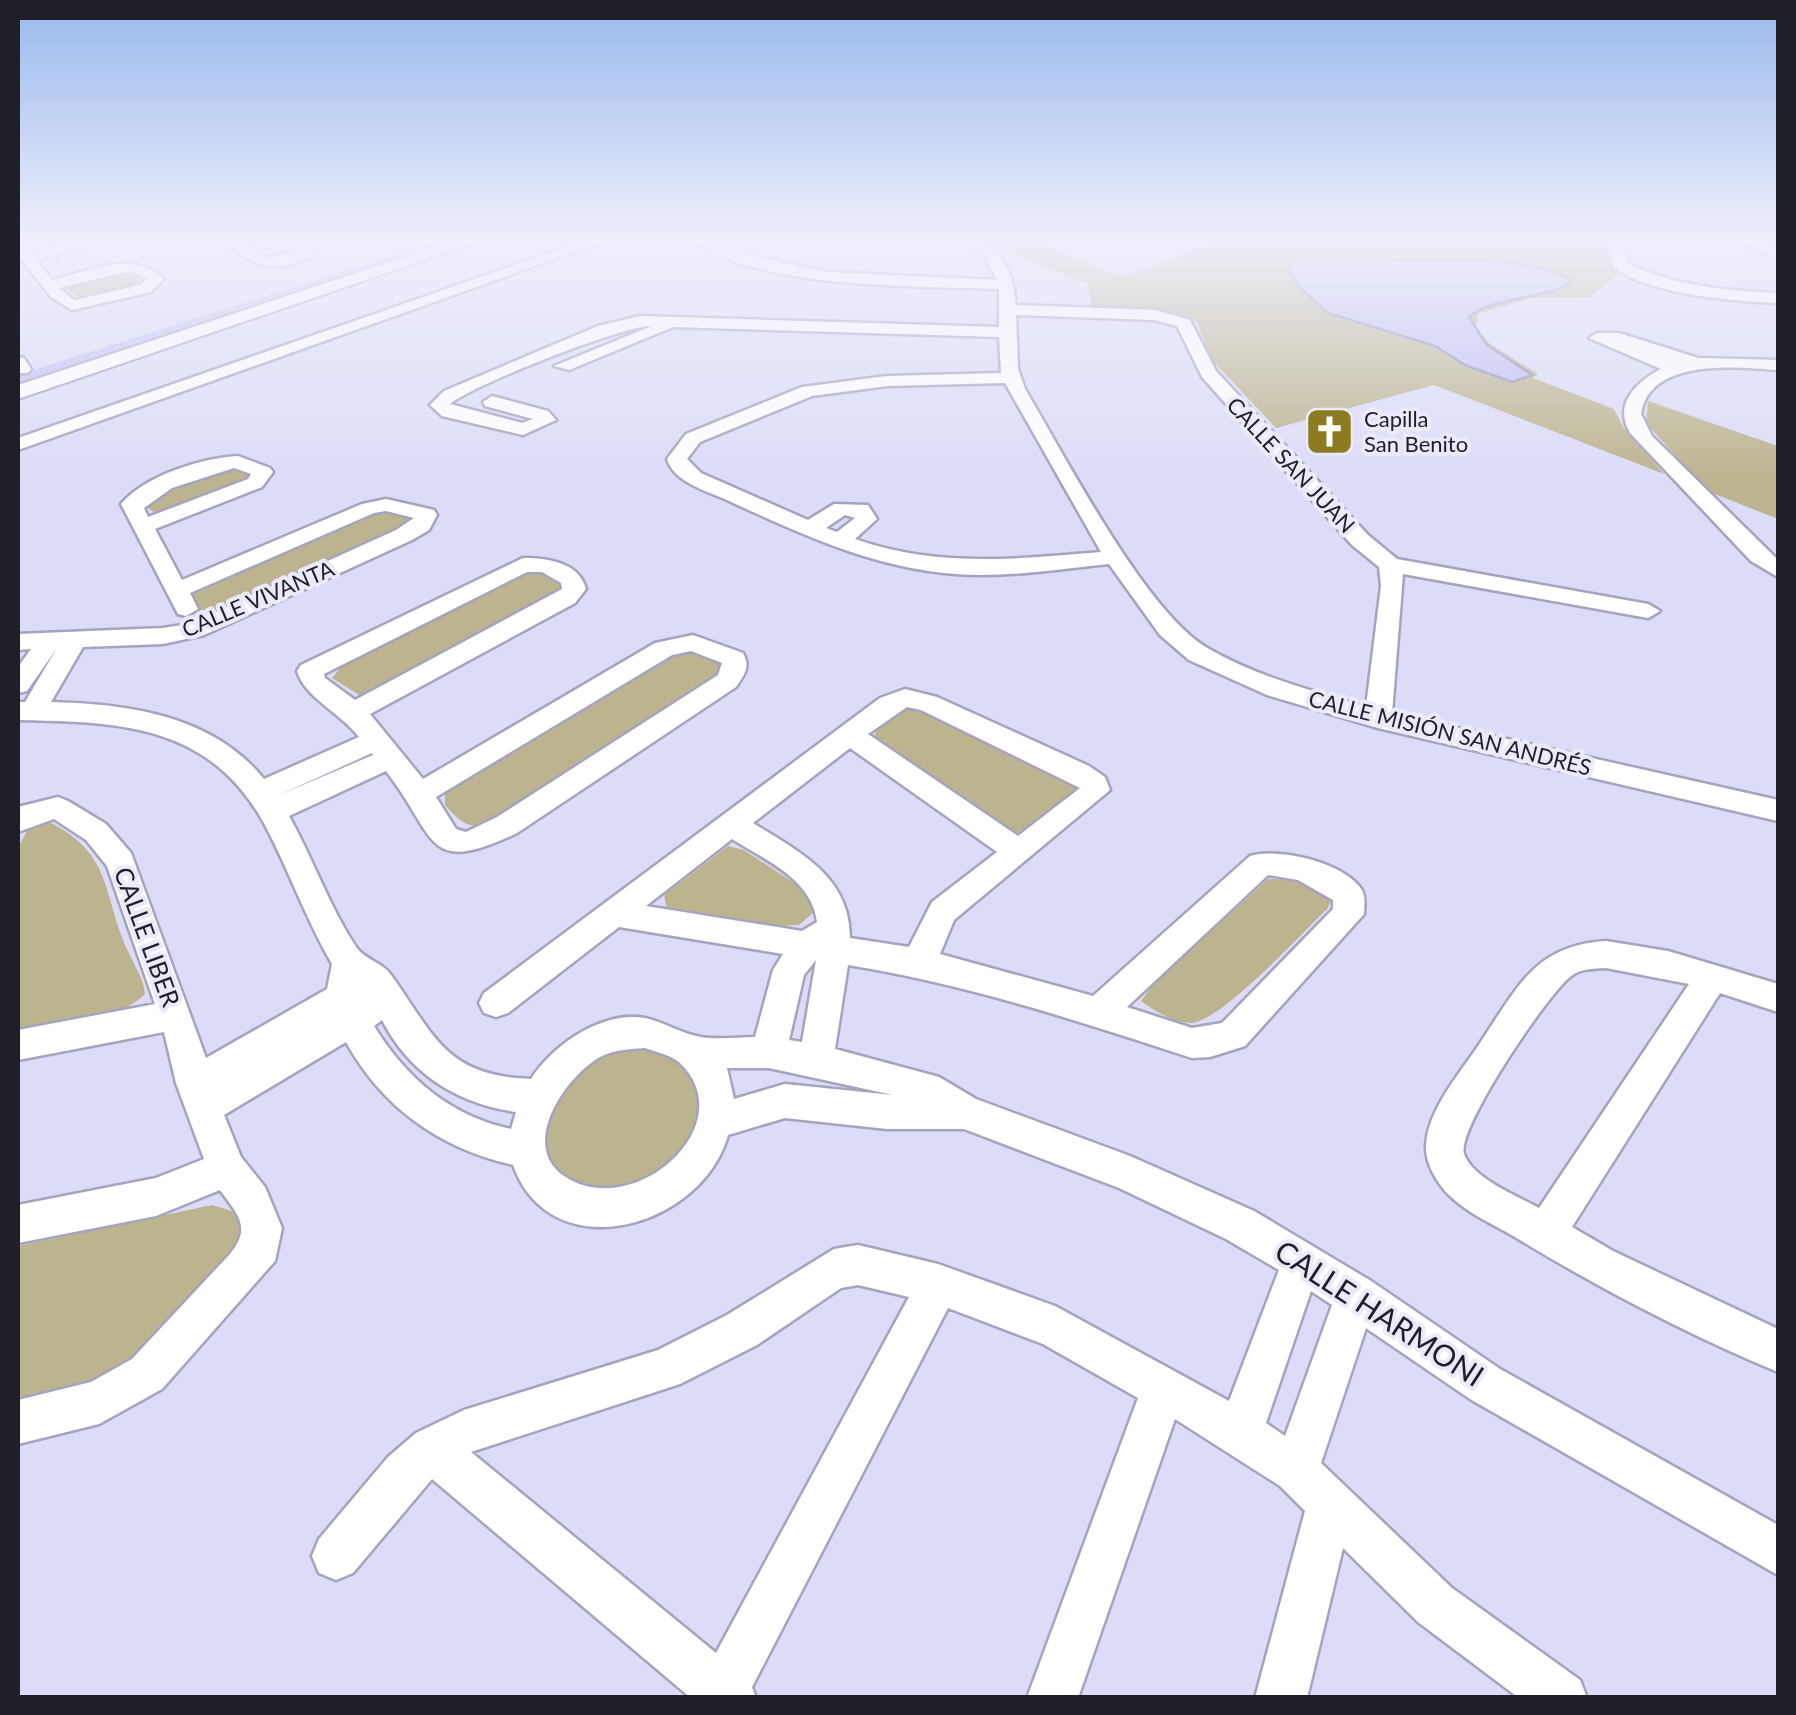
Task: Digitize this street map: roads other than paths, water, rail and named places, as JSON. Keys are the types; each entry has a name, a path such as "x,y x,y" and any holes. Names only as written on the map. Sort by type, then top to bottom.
{"main road":[{"path":"19,367 169,320"},
{"path":"18,392 234,320"}],"street":[{"path":"18,444 372,320"},
{"name":"CALLE MISIÓN SAN ANDRÉS","path":"1008,320 1010,378 1116,557 1169,630 1198,654 1276,689 1378,719 1778,811"},
{"name":"CALLE SAN JUAN","path":"1179,320 1198,360 1222,390 1360,540 1390,564"},
{"path":"492,402 541,415 546,420 523,428 449,412 439,404 464,389 604,330 640,321 1007,332"},
{"path":"468,416 540,375 678,321"},
{"path":"1672,366 1598,338 1619,338 1694,362"},
{"path":"1778,365 1694,362 1672,366 1633,399 1628,410 1632,422 1759,556 1778,570"},
{"path":"1010,378 830,386 778,401 710,429 680,450 679,466 694,477 839,541 893,558 952,568 1116,557"},
{"path":"144,526 255,483 264,472 247,464 228,462 148,492 132,504 195,630"},
{"name":"CALLE VIVANTA","path":"18,642 162,636 195,630 404,535 426,519 422,512 386,504 360,511 178,590"},
{"path":"811,528 841,508 861,509 866,519 839,541"},
{"path":"1378,719 1392,586 1390,564 1648,611"},
{"path":"354,712 567,598 574,589 572,580 546,565 523,565 310,671 313,682 354,712 420,794 446,837 454,843 470,844 728,680 736,668 734,659 693,642 664,649 420,794"},
{"path":"18,685 62,640"},
{"path":"62,640 25,711 136,717 167,727 222,754 265,803 361,992 374,1060 399,1092 438,1120 485,1142 528,1150"},
{"path":"496,1003 889,704 913,699 1096,784 1096,790 1083,804 944,911 928,936 921,963"},
{"path":"850,735 1018,851"},
{"path":"265,803 384,749"},
{"name":"CALLE LIBER","path":"18,821 47,808 66,812 96,832 120,861 227,1168 258,1215 260,1247 182,1340 124,1391 99,1402 18,1422"},
{"path":"733,825 818,885 831,907 824,940 816,1060"},
{"path":"616,914 824,940 1012,986 1098,1014 1192,1043 1233,1035 1348,914 1349,896 1341,888 1291,866 1261,864 1098,1014"},
{"path":"769,1052 790,970 824,940"},
{"path":"1778,998 1710,978 1598,954 1562,964 1542,985 1454,1116 1444,1149 1446,1164 1454,1176 1545,1234 1599,1265 1778,1351"},
{"path":"1545,1234 1710,978"},
{"path":"199,1096 361,992"},
{"path":"361,992 435,1062 468,1087 507,1096 538,1096"},
{"path":"18,1045 176,1015"},
{"path":"626,1034 664,1036 696,1053 716,1083 717,1121 706,1151 685,1177 648,1201 622,1208 589,1208 560,1197 544,1184 528,1150 528,1130 538,1096 568,1059 605,1039 626,1034"},
{"name":"CALLE HARMONI","path":"696,1053 769,1052 926,1089 964,1112 1130,1174 1240,1225 1302,1261 1485,1384 1778,1551"},
{"name":"CALLE HARMONI","path":"717,1121 784,1101 887,1112 964,1112"},
{"path":"18,1224 156,1197 227,1168"},
{"path":"1240,1432 1302,1261"},
{"path":"336,1556 404,1473 432,1449 464,1432 665,1369 742,1330 834,1269 858,1265 938,1284 1056,1327 1240,1432 1296,1470 1435,1605 1562,1698"},
{"path":"432,1449 727,1694 938,1284"},
{"path":"1296,1470 1356,1296"},
{"path":"1052,1698 1164,1388"},
{"path":"1282,1698 1330,1505"}],"water":[{"path":"1351,320 1471,320 1486,344 1532,375 1512,382 1465,365 1435,346"}],"waterway":[{"path":"18,380 204,320"}],"place":[{"name":"Capilla San Benito","path":"1329,432"}]}
